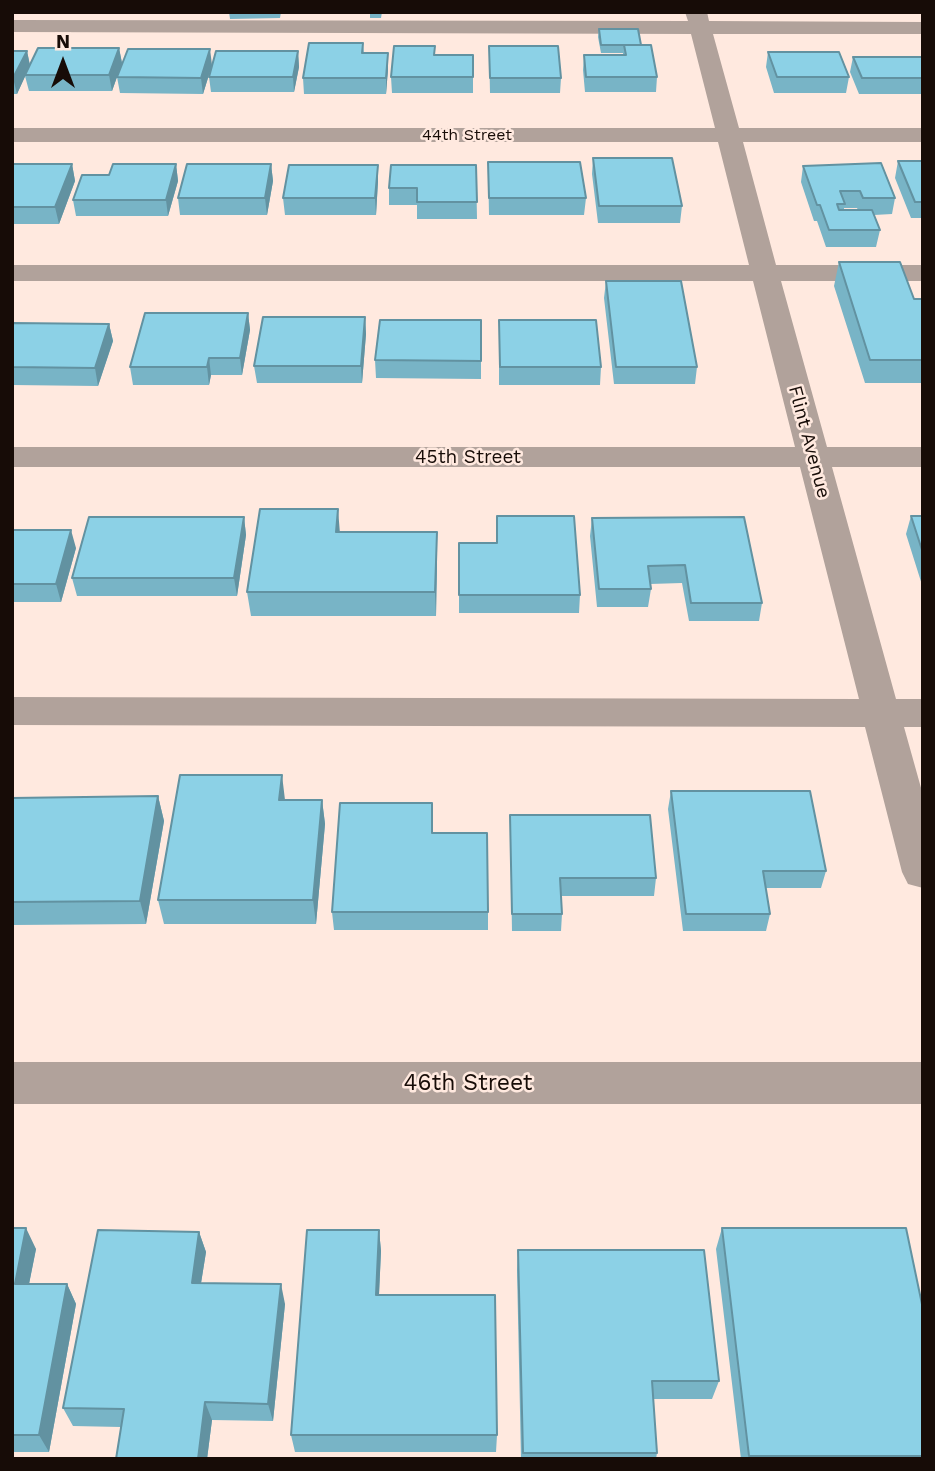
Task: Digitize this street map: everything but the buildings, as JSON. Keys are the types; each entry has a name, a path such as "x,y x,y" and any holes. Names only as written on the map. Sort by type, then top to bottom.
{"street":[{"path":"12,26 698,20 923,28"},
{"name":"Flint Avenue","path":"698,20 923,872"},
{"name":"44th Street","path":"12,135 923,135"},
{"path":"12,273 923,273"},
{"name":"45th Street","path":"12,457 923,457"},
{"path":"12,711 923,713"},
{"name":"46th Street","path":"12,1083 923,1083"}]}
